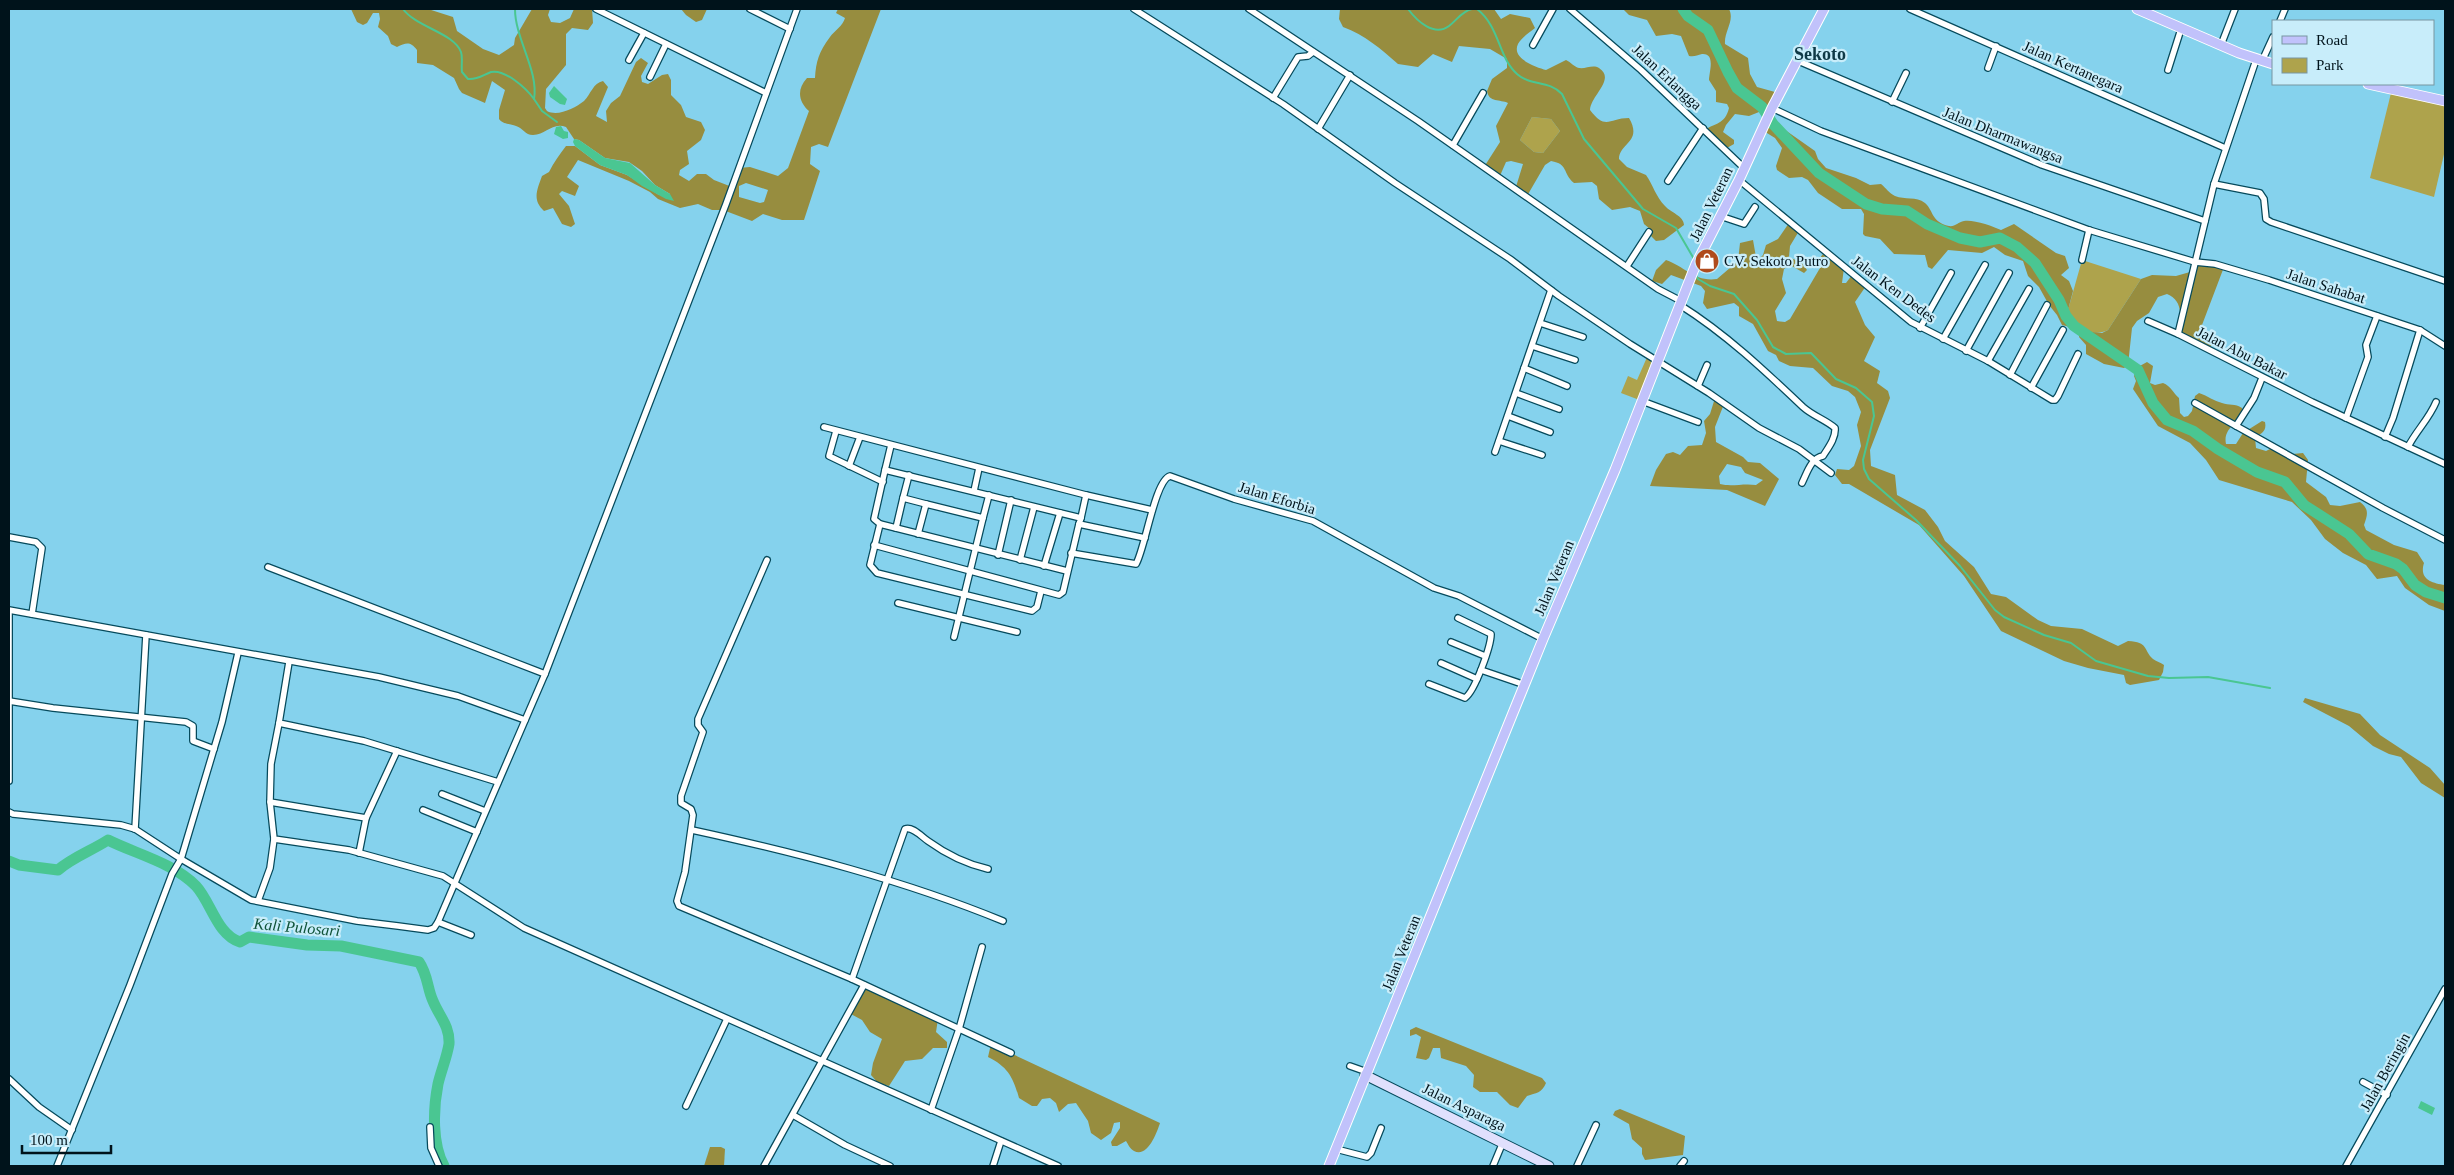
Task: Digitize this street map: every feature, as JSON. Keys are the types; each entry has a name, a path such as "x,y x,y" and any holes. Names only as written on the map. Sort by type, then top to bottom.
{"main road":[{"name":"Jalan Veteran","path":"1328,1166 1695,268 1739,180 1769,114 1824,9"},
{"path":"2137,9 2153,12 2181,29 2272,64"},
{"path":"2386,86 2445,101"}],"street":[{"path":"596,9 766,93"},
{"path":"750,9 790,28"},
{"path":"9,812 13,814 121,825 134,829 181,860 258,902 357,921 428,930 434,928 545,674 797,9"},
{"path":"1134,9 1273,98 1658,362 1698,386 1759,428 1788,442 1832,473"},
{"path":"1533,44 1553,9"},
{"name":"Jalan Erlangga","path":"1570,9 1603,35 1744,168"},
{"name":"Jalan Kertanegara","path":"1910,9 2225,148"},
{"path":"2221,45 2234,9"},
{"path":"1252,10 1452,145 1627,266 1658,290 1724,334 1774,378 1804,408 1835,428 1834,437 1823,456 1817,457 1814,460 1802,483"},
{"path":"2168,70 2181,29"},
{"path":"629,60 644,33"},
{"name":"Jalan Abu Bakar","path":"2272,39 2259,60 2225,148 2214,184 2178,334 2262,378 2445,464"},
{"path":"650,77 666,44"},
{"path":"1988,68 1996,46"},
{"path":"1273,98 1298,56 1308,56 1313,52"},
{"name":"Jalan Dharmawangsa","path":"1796,60 2042,165 2205,221"},
{"path":"1892,102 1906,73"},
{"path":"1318,130 1350,75"},
{"path":"1452,145 1483,93"},
{"name":"Jalan Sahabat","path":"1769,114 1821,131 2089,230 2195,262 2215,264 2420,330 2445,346"},
{"path":"1668,181 1703,128"},
{"name":"Jalan Ken Dedes","path":"1739,180 1856,278 1920,328 1988,361 2031,388 2055,400 2078,354"},
{"path":"2214,184 2260,193 2264,198 2266,219 2270,222 2445,281"},
{"path":"1720,216 1744,224 1755,207"},
{"path":"2082,260 2089,230"},
{"path":"1627,266 1649,232"},
{"path":"1942,339 1985,265"},
{"path":"1966,351 2009,272"},
{"path":"1920,328 1951,273"},
{"path":"1988,361 2028,289"},
{"path":"1495,452 1551,290"},
{"path":"2010,375 2047,306"},
{"path":"2346,418 2368,357 2366,345 2376,316"},
{"path":"2148,321 2178,334"},
{"path":"1540,323 1583,336"},
{"path":"2031,388 2063,330"},
{"path":"2385,437 2393,418 2420,330"},
{"path":"1532,346 1575,360"},
{"path":"1698,386 1707,365"},
{"path":"1524,368 1567,386"},
{"path":"2236,426 2254,398 2262,378"},
{"path":"1516,393 1559,409"},
{"path":"1642,401 1698,422"},
{"path":"2408,447 2416,430 2432,412 2436,402"},
{"path":"2195,403 2383,508 2445,540"},
{"path":"1508,416 1550,432"},
{"path":"824,428 1152,510"},
{"path":"836,431 829,454 882,482"},
{"path":"849,466 860,437"},
{"path":"1499,441 1542,455"},
{"path":"890,445 874,519 880,524 975,550 1067,571"},
{"path":"974,491 979,468"},
{"path":"885,470 1081,518"},
{"path":"896,528 909,475"},
{"name":"Jalan Eforbia","path":"1071,553 1134,564 1138,561 1152,510 1164,479 1170,476 1234,499 1290,513 1312,521 1434,588 1458,596 1543,639"},
{"path":"954,637 989,495"},
{"path":"874,545 1061,595 1086,495"},
{"path":"903,498 983,518"},
{"path":"998,555 1011,500"},
{"path":"918,534 926,504"},
{"path":"1020,560 1034,507"},
{"path":"1044,566 1060,513"},
{"path":"880,524 870,565 877,572 1032,611 1037,607 1041,591"},
{"path":"1079,524 1145,538"},
{"path":"9,537 36,542 42,548 32,614"},
{"path":"767,560 698,720 698,725 703,732 680,800 681,804 692,811 692,830 677,901 679,906 864,984 1011,1053"},
{"path":"268,568 545,674"},
{"path":"898,603 1017,632"},
{"path":"9,781 9,610 238,653 379,677 450,694 525,720"},
{"path":"1429,684 1463,698 1469,695 1481,670 1491,634 1458,618"},
{"path":"134,829 146,635"},
{"path":"1451,642 1485,656"},
{"path":"57,1166 172,874 181,860 214,749 238,653"},
{"path":"258,902 270,868 274,839 270,802 271,764 289,662"},
{"path":"1442,663 1477,679"},
{"path":"1481,670 1524,685"},
{"path":"9,701 53,708 191,723 193,726 193,741 214,749"},
{"path":"279,723 364,741 498,782"},
{"path":"359,852 366,818 397,751"},
{"path":"442,794 485,811"},
{"path":"270,802 366,818"},
{"path":"423,810 477,832"},
{"path":"852,979 906,827 945,853 974,866 988,869"},
{"path":"692,830 799,854 957,902 1003,922"},
{"path":"274,839 359,852 443,876 524,928 1058,1166"},
{"path":"438,922 471,935"},
{"path":"931,1110 959,1029 982,948"},
{"path":"764,1166 823,1062 864,984"},
{"name":"Jalan Beringin","path":"2346,1166 2445,989"},
{"path":"686,1106 728,1019"},
{"path":"1350,1066 1366,1073"},
{"name":"Jalan Asparaga","path":"1366,1073 1550,1166"},
{"path":"9,1079 46,1112 72,1130"},
{"path":"2363,1082 2387,1095"},
{"path":"793,1115 845,1145 890,1166"},
{"path":"1577,1166 1596,1126"},
{"path":"430,1127 431,1148 439,1166"},
{"path":"1336,1148 1367,1157 1371,1153 1381,1128"},
{"path":"993,1166 1000,1141"},
{"path":"1493,1166 1502,1142"}],"green space":[{"path":"2392,89 2445,101 2445,150 2434,197 2370,178"},
{"path":"1532,117 1551,119 1560,131 1543,153 1534,152 1520,140"},
{"path":"2082,260 2141,279 2108,330 2102,332 2089,332 2078,326 2068,310"},
{"path":"1648,355 1653,358 1648,372 1653,374 1642,401 1621,393 1628,376 1637,380"}],"shaded area":[{"path":"351,9 428,9 453,17 457,31 483,49 499,55 514,45 515,38 532,9 550,9 548,15 551,22 560,23 570,18 574,9 592,9 593,23 588,30 572,28 566,34 566,65 546,89 545,108 547,111 556,113 576,106 584,101 594,86 603,81 608,87 596,116 607,122 606,111 611,103 620,96 636,62 641,58 648,63 641,76 642,82 648,84 662,75 668,74 671,80 671,95 681,105 686,117 701,122 705,130 701,140 687,151 689,164 680,170 679,175 689,181 697,174 706,174 714,180 732,187 739,168 750,167 778,176 788,168 809,111 801,100 801,87 807,78 815,78 817,62 823,47 844,21 845,18 836,13 838,9 881,9 828,147 819,144 811,147 810,164 820,171 804,220 782,220 763,214 752,221 723,210 712,210 698,204 680,208 658,199 650,192 629,181 578,160 567,177 579,186 575,196 562,191 559,194 569,206 575,224 571,227 562,224 553,208 544,211 537,199 537,190 542,176 549,172 566,146 575,146 600,165 627,175 659,195 670,194 655,185 642,171 629,162 605,158 579,140 574,139 566,127 557,126 533,135 503,122 499,119 499,110 505,90 492,81 485,103 462,93 454,78 433,65 417,63 417,50 412,45 405,44 397,47 391,44 388,36 378,27 379,13 373,13 367,23 363,25 357,22","holes":["746,183 768,190 764,202 760,203 739,197 739,186"]},
{"path":"681,9 707,9 702,20 696,22"},
{"path":"1340,9 1494,9 1501,19 1510,14 1530,18 1535,28 1519,42 1518,54 1526,62 1546,70 1566,60 1577,67 1597,67 1604,72 1604,82 1591,104 1590,110 1604,122 1629,118 1633,126 1632,137 1620,154 1619,159 1627,167 1646,175 1662,202 1682,219 1684,225 1664,240 1656,241 1651,236 1650,229 1644,224 1640,211 1630,207 1612,210 1599,199 1597,186 1592,182 1574,183 1563,167 1557,162 1551,161 1545,165 1527,196 1515,190 1523,164 1511,161 1506,162 1499,178 1484,167 1500,142 1496,126 1508,103 1492,99 1487,91 1492,79 1507,68 1507,59 1490,49 1459,46 1452,62 1433,54 1418,67 1398,64 1366,38 1343,27 1339,19","holes":["1532,117 1551,119 1560,131 1543,153 1534,152 1520,140"]},
{"path":"1623,9 1729,9 1731,18 1725,44 1748,58 1750,74 1757,87 1775,92 1769,115 1778,125 1815,151 1818,159 1826,168 1870,185 1881,184 1895,196 1922,201 1928,206 1936,219 1943,224 1951,226 1964,221 1972,221 2001,230 2014,224 2056,253 2065,256 2069,268 2061,275 2069,281 2073,291 2068,310 2070,327 2062,325 2039,287 2028,276 2023,261 2005,255 1994,247 1982,253 1948,250 1932,269 1928,267 1925,255 1894,254 1880,239 1865,236 1863,234 1864,214 1861,209 1842,209 1818,193 1808,180 1802,177 1789,178 1777,170 1776,166 1782,148 1775,138 1762,130 1766,114 1759,112 1749,116 1735,114 1723,132 1734,140 1734,144 1725,149 1705,130 1722,121 1729,108 1727,104 1716,102 1716,91 1709,80 1711,64 1709,57 1702,54 1689,56 1681,36 1672,34 1656,36 1647,20 1629,15"},
{"path":"554,86 567,99 565,105 550,97 549,93"},
{"path":"561,126 564,131 568,132 568,138 563,139 554,134 556,127"},
{"path":"574,139 579,140 605,158 630,163 655,185 670,194 674,201 666,199 642,186 627,175 600,165 575,146"},
{"path":"1789,223 1799,231 1790,246 1789,257 1802,263 1807,270 1804,273 1790,265 1784,269 1782,279 1786,293 1775,311 1777,321 1785,322 1790,319 1820,268 1819,259 1823,254 1844,268 1842,283 1846,283 1852,275 1866,286 1855,302 1865,325 1875,337 1864,361 1880,371 1877,383 1888,391 1890,398 1870,450 1871,466 1895,475 1897,495 1925,510 1938,527 1945,541 1974,567 1991,594 2006,597 2038,620 2051,626 2082,629 2118,646 2128,641 2143,645 2153,659 2164,665 2159,680 2130,685 2126,683 2124,675 2064,661 2001,631 1964,576 1919,525 1849,484 1842,484 1835,475 1837,469 1849,470 1854,466 1861,446 1857,425 1861,412 1855,397 1848,391 1832,386 1813,368 1790,366 1779,361 1776,355 1768,351 1753,324 1739,316 1739,307 1734,303 1707,309 1703,303 1705,291 1701,286 1671,275 1662,284 1652,281 1656,270 1666,260 1696,276 1717,279 1738,261 1740,243 1753,240 1756,257 1759,259 1763,255 1766,245 1778,239"},
{"path":"2195,262 2224,267 2202,325 2204,330 2215,337 2212,345 2208,348 2179,336 2179,306 2173,297 2167,294 2158,297 2149,313 2137,321 2132,328 2128,365 2124,368 2104,364 2086,354 2086,345 2079,337 2079,332 2082,329 2102,333 2108,330 2141,279 2152,275 2176,276 2190,272"},
{"path":"2147,362 2153,366 2150,383 2155,385 2163,383 2170,388 2179,398 2180,413 2184,417 2188,416 2192,411 2195,396 2199,393 2219,402 2242,408 2240,416 2227,432 2226,444 2236,444 2243,433 2262,421 2265,422 2265,428 2255,438 2256,448 2266,451 2278,445 2293,454 2303,453 2308,460 2306,482 2326,497 2330,505 2340,506 2360,502 2367,512 2364,525 2366,530 2394,545 2417,552 2424,563 2423,573 2427,579 2445,585 2445,611 2429,605 2405,588 2397,576 2377,579 2366,565 2343,553 2325,539 2311,520 2292,502 2219,480 2206,460 2190,443 2158,426 2133,389 2136,381 2134,376 2138,367"},
{"path":"1715,398 1724,404 1715,427 1716,442 1743,457 1748,462 1760,463 1779,479 1765,506 1727,490 1650,486 1656,470 1666,454 1673,452 1680,455 1688,446 1702,445 1706,433 1704,421 1710,414","holes":["1727,464 1741,467 1745,473 1763,480 1756,485 1720,484 1719,476"]},
{"path":"2305,698 2360,714 2380,735 2430,768 2445,785 2445,798 2421,783 2401,757 2389,754 2373,746 2349,726 2303,702"},
{"path":"864,985 938,1019 936,1032 947,1042 947,1048 933,1048 922,1059 905,1061 889,1086 878,1083 871,1075 873,1063 882,1039 870,1032 862,1020 849,1013"},
{"path":"1416,1027 1542,1078 1546,1083 1541,1091 1527,1096 1518,1108 1510,1105 1497,1092 1480,1092 1473,1087 1474,1075 1466,1066 1441,1058 1440,1048 1433,1048 1429,1058 1426,1060 1416,1058 1421,1037 1416,1034 1410,1036 1410,1030"},
{"path":"991,1044 1160,1123 1148,1148 1144,1151 1134,1151 1126,1141 1117,1146 1112,1146 1111,1142 1120,1128 1120,1122 1114,1123 1111,1133 1101,1140 1091,1133 1088,1121 1076,1103 1068,1104 1059,1112 1056,1103 1050,1098 1042,1099 1037,1106 1032,1106 1019,1098 1009,1073 988,1057"},
{"path":"2421,1101 2435,1108 2432,1115 2418,1108"},
{"path":"1620,1109 1685,1136 1683,1155 1645,1160 1642,1148 1632,1139 1629,1124 1613,1115 1615,1111"},
{"path":"710,1147 725,1149 724,1166 704,1166"}],"waterway":[{"path":"403,9 417,21 457,45 462,54 462,72 468,79 477,78 491,72 502,73 521,85 534,99"},
{"path":"515,9 519,32 533,77 534,99 542,111 557,122"},
{"path":"1408,9 1421,23 1438,30 1449,26 1462,14 1472,9"},
{"path":"1477,9 1490,24 1506,59 1517,74 1522,78 1551,87 1562,94 1584,139 1643,209 1676,228 1694,259"},
{"path":"1683,9 1688,16 1708,30 1737,88 1762,107 1773,124 1819,173 1866,204 1882,209 1907,211 1927,224 1960,238 1980,242 2000,238 2017,247 2035,263 2059,300 2066,316 2074,326 2138,370 2153,403 2167,420 2193,431 2218,449 2257,472 2285,482 2304,505 2349,534 2368,554 2396,564 2403,569 2415,585 2426,592 2445,598"},
{"path":"1695,274 1698,279 1710,286 1734,294 1757,320 1773,347 1786,354 1811,353 1836,379 1856,388 1872,402 1874,416 1863,460 1864,469 1869,479 1916,520 1960,566 1995,610 2004,617 2044,635 2071,643 2096,661 2148,676 2169,678 2208,677 2270,688"},
{"name":"Kali Pulosari","path":"9,861 19,865 58,870 70,861 108,840 166,865 187,878 201,893 226,933 240,942 249,937 307,945 341,946 419,962 433,1001 446,1026 449,1038 435,1104 437,1147 444,1166"}],"place":[{"name":"CV. Sekoto Putro","path":"1707,261"}],"district":[{"name":"Sekoto","path":"1820,54"}]}
